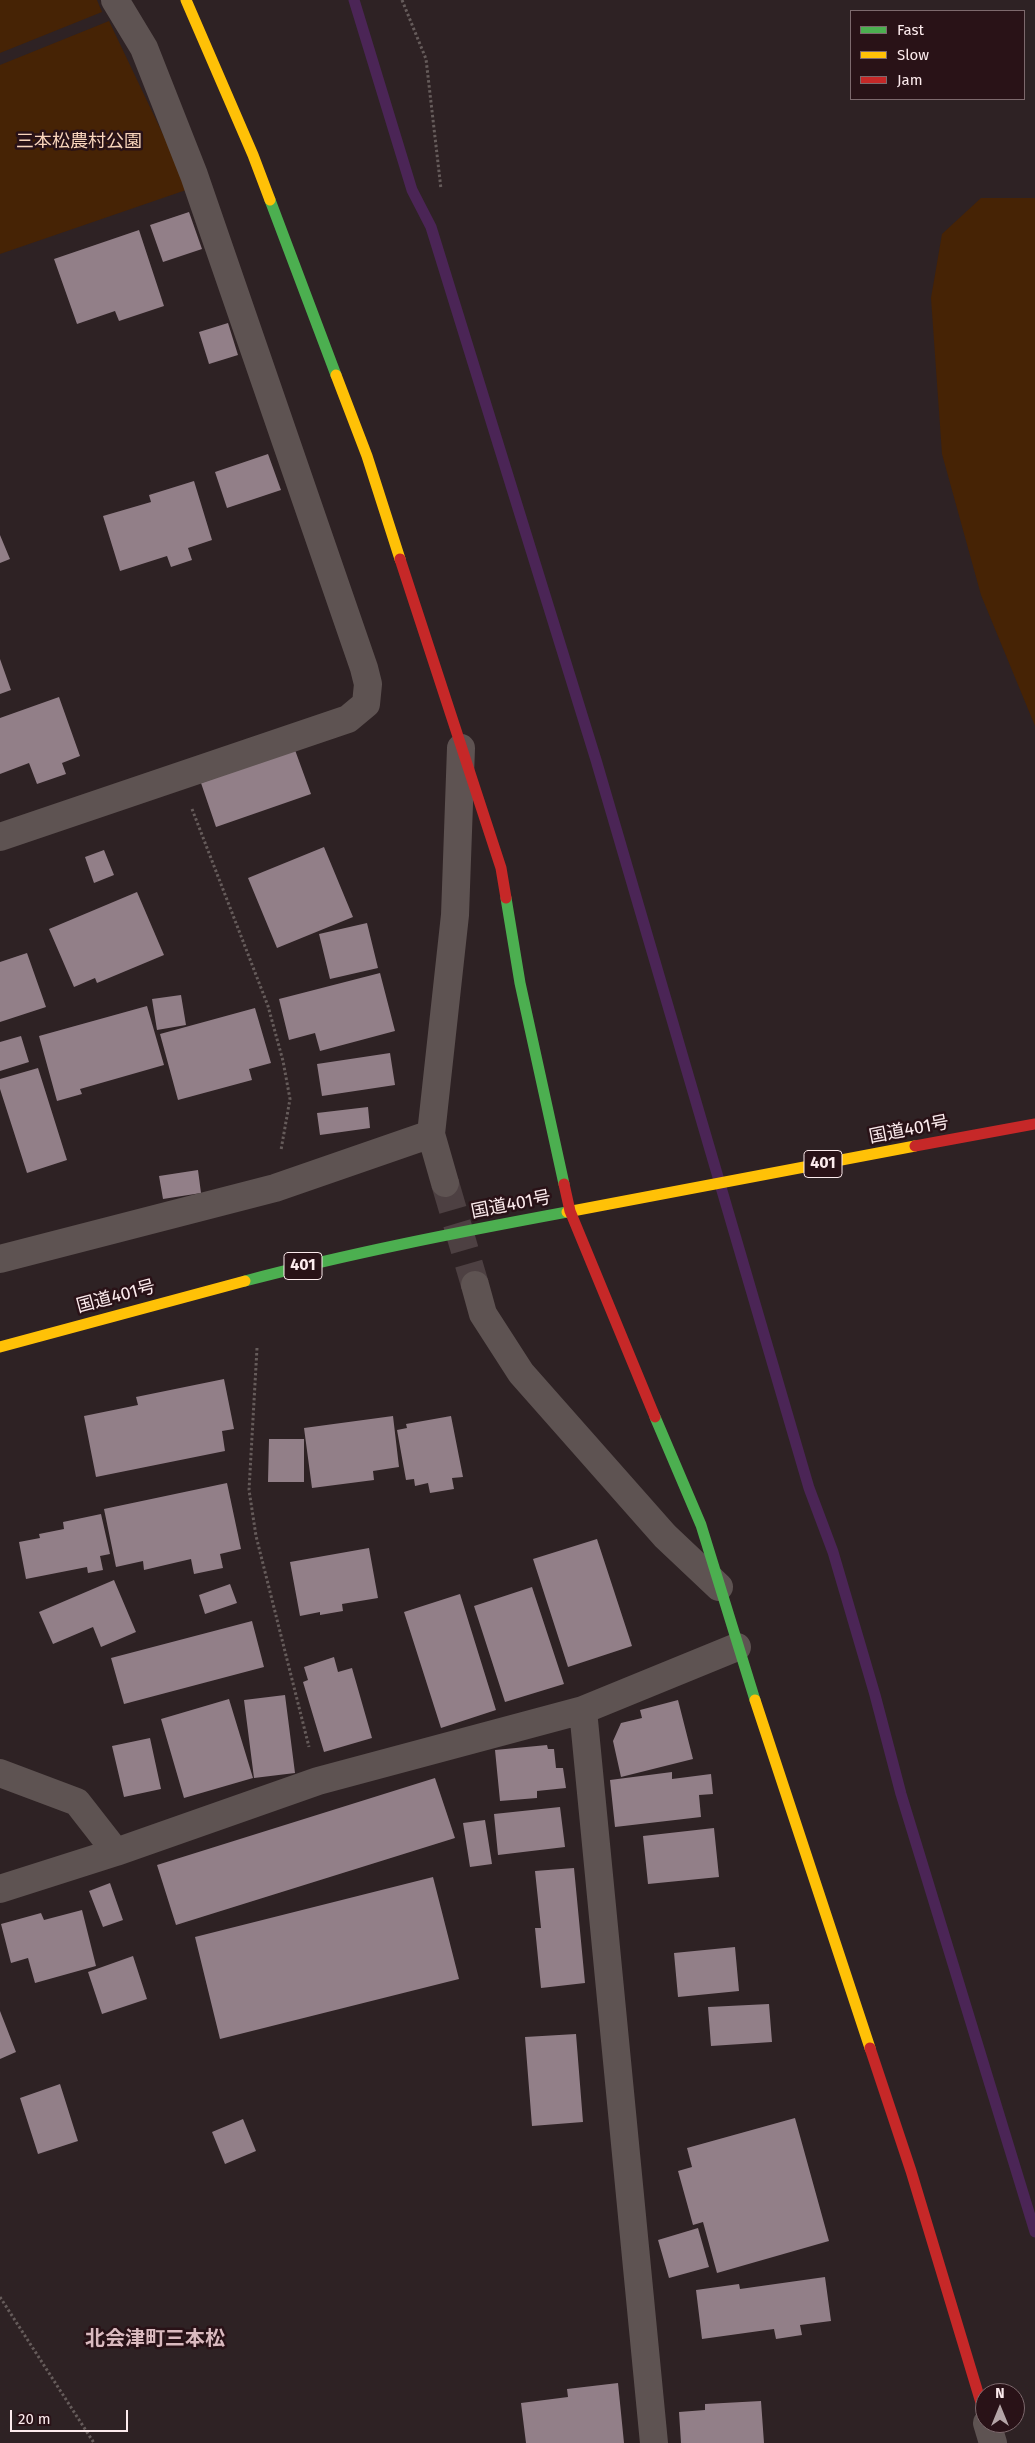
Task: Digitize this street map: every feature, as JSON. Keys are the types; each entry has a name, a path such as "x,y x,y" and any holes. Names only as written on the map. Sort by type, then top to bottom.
{"main road":[{"path":"186,0 253,155 367,456 461,740 501,868 520,983 570,1211 606,1302 701,1525 737,1647 911,2171 975,2383"},
{"name":"国道401号","path":"0,1347 306,1265 611,1203 1035,1124"}],"street":[{"path":"0,837 348,719 366,704 368,684 194,175 144,48 115,0"},
{"path":"445,1183 431,1134 455,915 461,740"},
{"path":"0,1258 275,1188 431,1134"},
{"path":"475,1285 483,1314 521,1373 665,1536 719,1587"},
{"path":"0,1889 116,1852 318,1782 583,1710 737,1647"},
{"path":"583,1710 654,2443"},
{"path":"0,1773 77,1802 116,1852"}],"path":[{"path":"402,0 426,59 441,189"},
{"path":"179,776 268,1006 283,1061 290,1099 275,1188"},
{"path":"257,1348 249,1490 256,1536 318,1782"},
{"path":"0,2297 94,2443"}],"green space":[{"path":"0,0 97,0 102,12 0,53"},
{"name":"三本松農村公園","path":"109,21 189,189 0,254 0,65"},
{"path":"981,198 1035,198 1035,726 981,595 942,454 931,298 942,234"}],"building":[{"path":"189,212 202,249 163,262 150,225"},
{"path":"139,230 164,306 119,321 115,311 77,324 54,259"},
{"path":"228,323 238,355 209,364 199,332"},
{"path":"268,454 281,490 227,508 215,472"},
{"path":"194,481 212,540 188,548 192,560 171,567 167,556 120,571 103,516 151,502 149,495"},
{"path":"0,535 10,559 0,563"},
{"path":"0,659 11,690 0,694"},
{"path":"59,697 80,756 62,763 66,774 37,784 29,763 0,774 0,718"},
{"path":"295,750 311,794 216,827 201,783"},
{"path":"324,847 353,917 277,948 248,878"},
{"path":"104,850 114,875 94,883 85,857"},
{"path":"137,892 164,955 97,983 95,978 74,987 49,929"},
{"path":"367,923 378,968 330,979 319,934"},
{"path":"27,953 46,1007 0,1022 0,962"},
{"path":"380,973 395,1031 320,1051 315,1033 289,1040 279,999"},
{"path":"181,995 186,1025 157,1030 152,999"},
{"path":"147,1006 164,1065 80,1089 82,1094 57,1101 39,1036"},
{"path":"255,1008 271,1063 249,1069 252,1080 178,1100 160,1034"},
{"path":"21,1036 29,1062 0,1071 0,1042"},
{"path":"390,1053 395,1085 322,1096 317,1064"},
{"path":"38,1068 67,1160 27,1173 0,1089 0,1079"},
{"path":"368,1107 370,1128 320,1135 317,1113"},
{"path":"198,1170 201,1193 163,1199 159,1176"},
{"path":"224,1379 234,1429 222,1431 225,1451 96,1477 84,1416 138,1405 136,1397"},
{"path":"393,1416 399,1467 373,1471 374,1480 312,1488 304,1428"},
{"path":"451,1416 463,1477 452,1478 454,1489 430,1493 428,1483 415,1486 414,1479 406,1480 397,1430 407,1428 406,1424"},
{"path":"269,1439 304,1439 304,1482 268,1482"},
{"path":"227,1483 241,1549 220,1554 223,1568 194,1574 191,1559 144,1570 143,1561 116,1567 104,1509"},
{"path":"101,1514 110,1554 100,1556 103,1570 88,1573 87,1567 26,1579 19,1542 40,1538 39,1534 64,1529 63,1522"},
{"path":"597,1539 632,1646 568,1667 533,1559"},
{"path":"369,1548 378,1598 342,1604 343,1611 320,1615 320,1612 300,1616 290,1562"},
{"path":"114,1580 136,1632 101,1647 93,1627 53,1644 39,1612"},
{"path":"230,1584 237,1603 205,1614 199,1595"},
{"path":"532,1587 564,1684 505,1702 474,1606"},
{"path":"460,1594 496,1710 441,1728 404,1612"},
{"path":"252,1621 264,1667 124,1704 111,1658"},
{"path":"334,1657 338,1672 352,1668 372,1738 324,1752 303,1682 308,1680 304,1667"},
{"path":"285,1695 295,1773 254,1778 244,1700"},
{"path":"229,1699 253,1778 184,1798 161,1719"},
{"path":"678,1700 693,1759 621,1777 613,1741 621,1723 642,1718 640,1710"},
{"path":"150,1738 161,1789 124,1797 112,1746"},
{"path":"547,1745 548,1749 554,1749 556,1768 563,1768 566,1788 537,1791 537,1798 500,1801 495,1750"},
{"path":"672,1772 672,1779 711,1774 713,1794 699,1795 701,1817 615,1827 610,1780"},
{"path":"435,1778 455,1838 176,1925 157,1865"},
{"path":"560,1807 565,1847 498,1855 494,1814"},
{"path":"485,1820 492,1864 470,1867 463,1823"},
{"path":"714,1828 719,1877 648,1884 643,1836"},
{"path":"574,1868 585,1983 541,1988 535,1928 541,1928 535,1871"},
{"path":"433,1877 459,1979 220,2039 195,1937"},
{"path":"110,1883 123,1920 103,1927 89,1891"},
{"path":"82,1910 96,1966 35,1983 28,1958 11,1963 1,1924 41,1913 44,1920"},
{"path":"735,1947 739,1991 678,1997 674,1953"},
{"path":"133,1956 147,1999 102,2014 88,1972"},
{"path":"769,2004 772,2042 711,2046 708,2007"},
{"path":"0,2011 16,2052 0,2059"},
{"path":"576,2034 583,2122 532,2126 525,2037"},
{"path":"60,2084 78,2141 38,2154 20,2098"},
{"path":"795,2118 829,2241 717,2273 703,2222 693,2225 678,2171 692,2167 687,2148"},
{"path":"243,2119 256,2151 225,2164 212,2132"},
{"path":"698,2228 709,2267 669,2278 658,2240"},
{"path":"825,2277 831,2321 800,2325 802,2335 776,2339 774,2329 702,2339 696,2290 739,2284 740,2289"},
{"path":"618,2383 624,2443 526,2443 521,2403 568,2397 567,2389"},
{"path":"761,2401 764,2443 681,2443 679,2412 705,2410 705,2404"}],"waterway":[{"path":"354,0 412,190 431,227 596,760 809,1488 833,1552 875,1695 901,1794 1035,2232"}],"tunnel":[{"path":"445,1183 475,1285"}],"traffic: fast":[{"path":"270,200 336,375"},
{"path":"506,898 520,983 564,1184"},
{"path":"245,1281 325,1261 567,1212"},
{"path":"655,1417 701,1525 755,1700"}],"traffic: slow":[{"path":"186,0 253,155 270,200"},
{"path":"336,375 367,456 400,559"},
{"path":"567,1212 915,1146"},
{"path":"0,1347 245,1281"},
{"path":"755,1700 870,2048"}],"traffic: jam":[{"path":"400,559 501,868 506,898"},
{"path":"915,1146 1035,1124"},
{"path":"564,1184 570,1211 655,1417"},
{"path":"870,2048 911,2171 975,2383"}],"district":[{"name":"北会津町三本松","path":"155,2339"}]}
